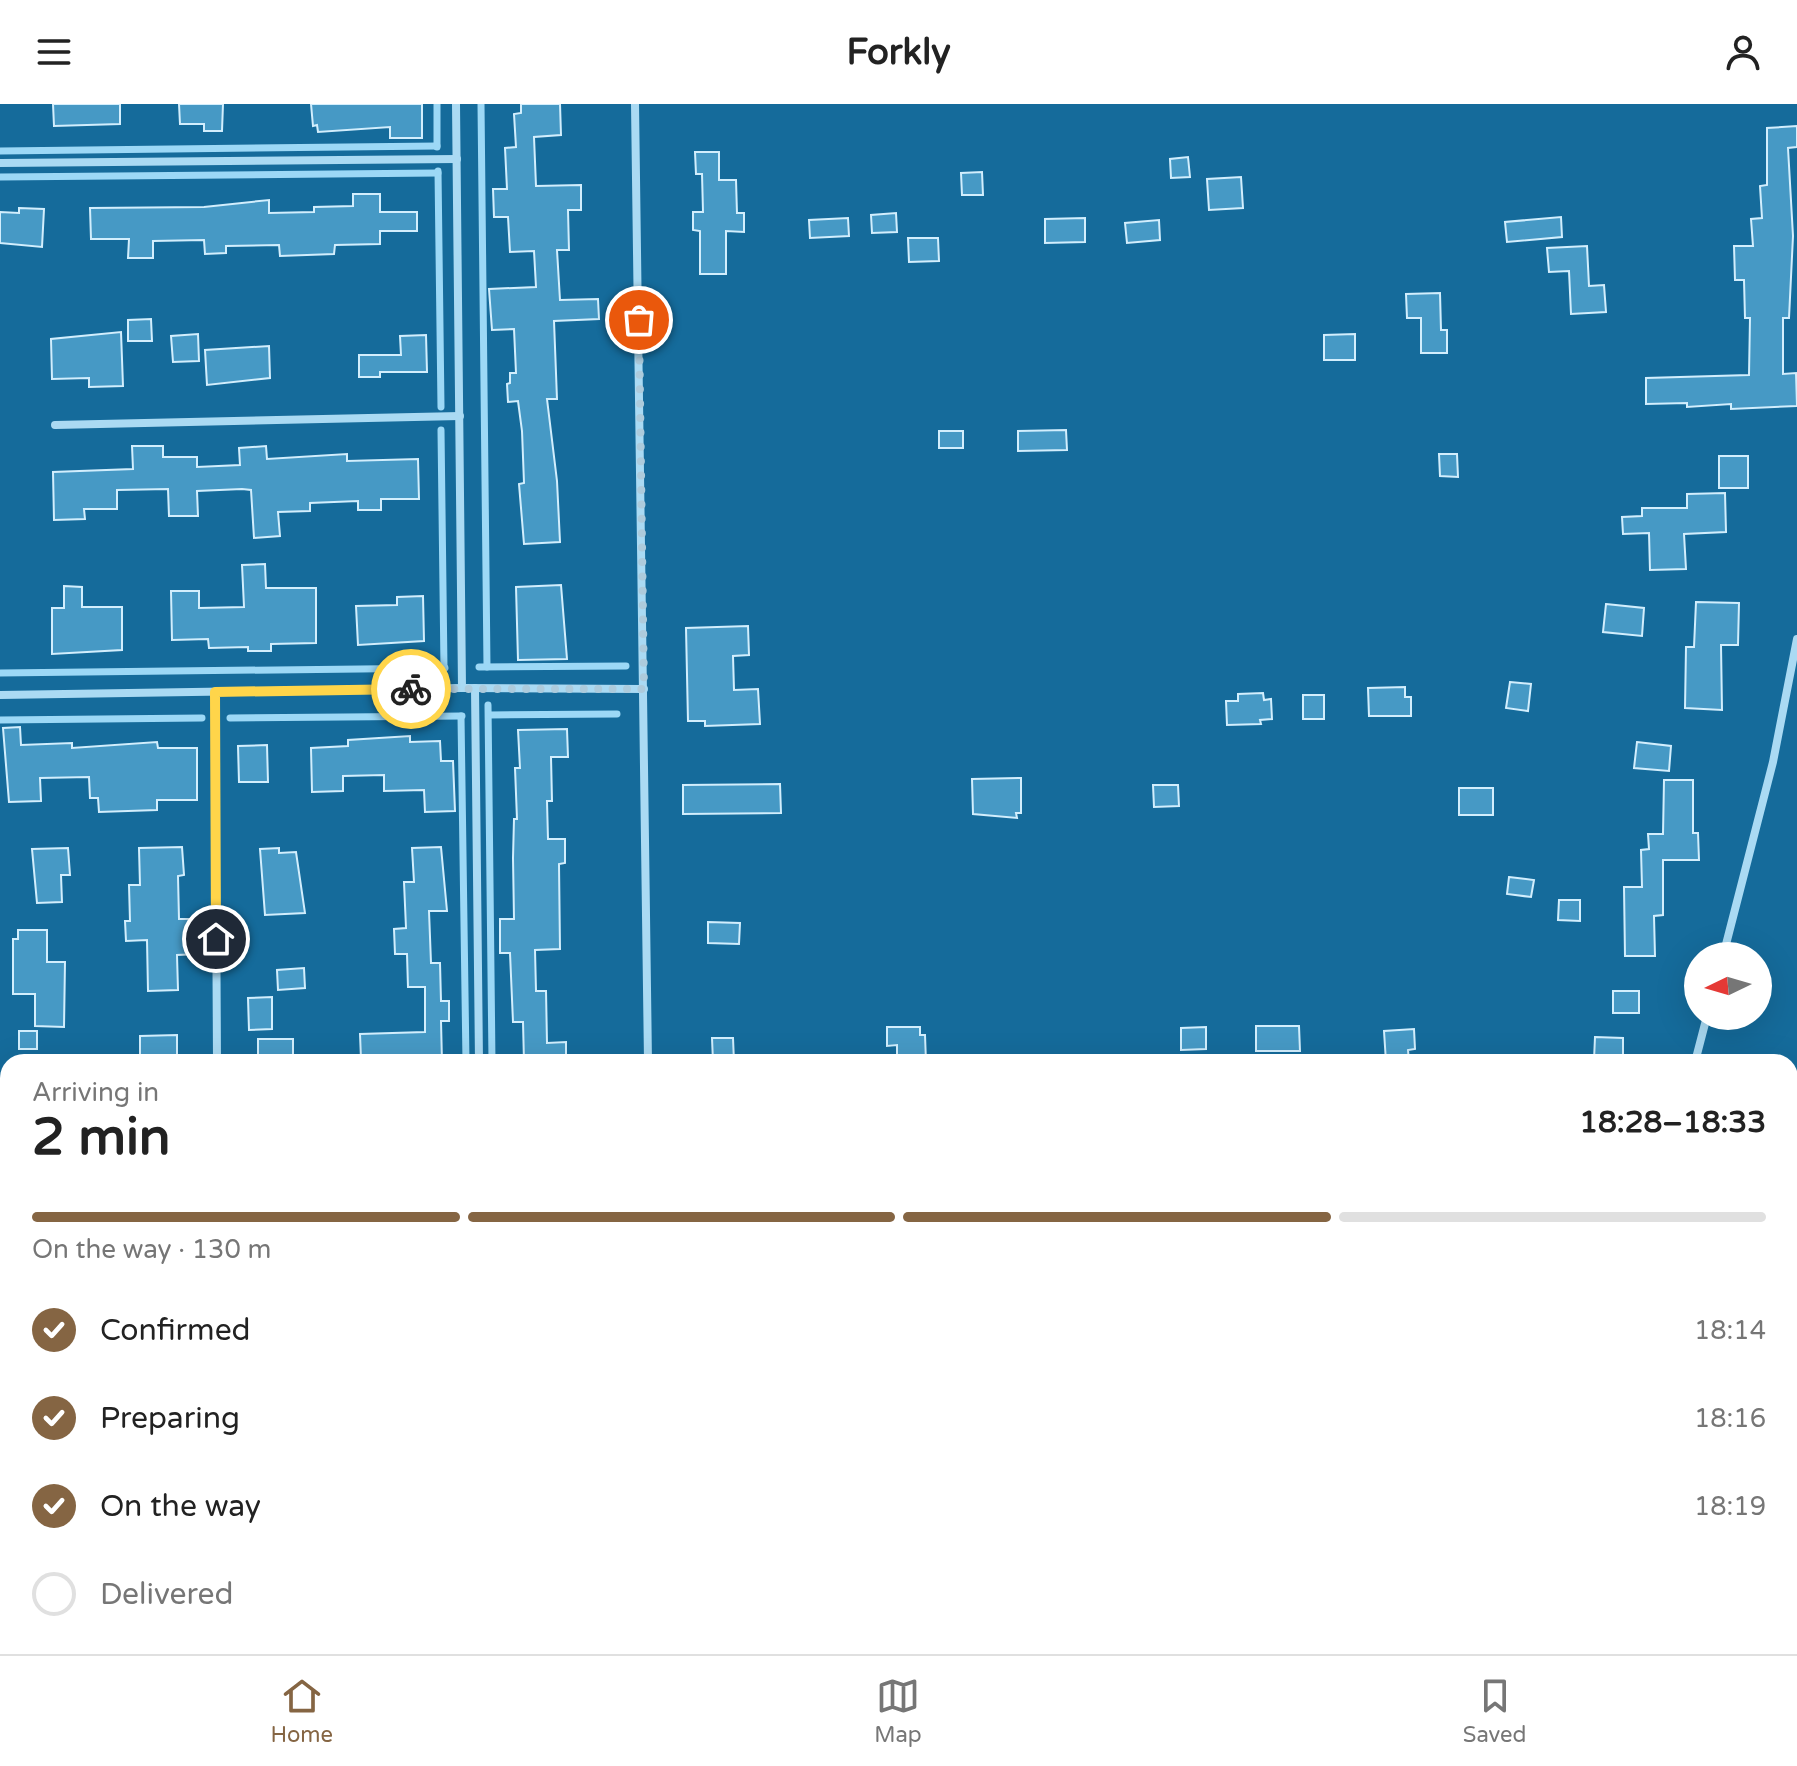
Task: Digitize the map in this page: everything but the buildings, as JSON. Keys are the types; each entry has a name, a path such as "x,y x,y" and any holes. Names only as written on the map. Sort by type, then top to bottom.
{"street":[{"path":"456,104 462,688"},
{"path":"635,104 648,1054"},
{"path":"0,163 457,159"},
{"path":"55,425 460,416"},
{"path":"1727,942 1773,762 1797,639"},
{"path":"0,695 462,688 644,689"},
{"path":"475,688 479,1054"},
{"path":"215,692 217,1054"},
{"path":"1697,1054 1703,1030"}],"waterway":[{"path":"437,104 437,147"},
{"path":"481,104 487,667"},
{"path":"0,151 437,146"},
{"path":"438,171 441,407"},
{"path":"0,177 438,173"},
{"path":"441,430 444,668"},
{"path":"479,667 626,666"},
{"path":"0,673 445,668"},
{"path":"488,705 492,1054"},
{"path":"489,715 617,714"},
{"path":"461,716 466,1054"},
{"path":"230,718 462,716"},
{"path":"0,720 202,718"}],"way so far":[{"path":"411,689 644,689 639,320"}],"route":[{"path":"216,939 215,692 411,689"}]}
